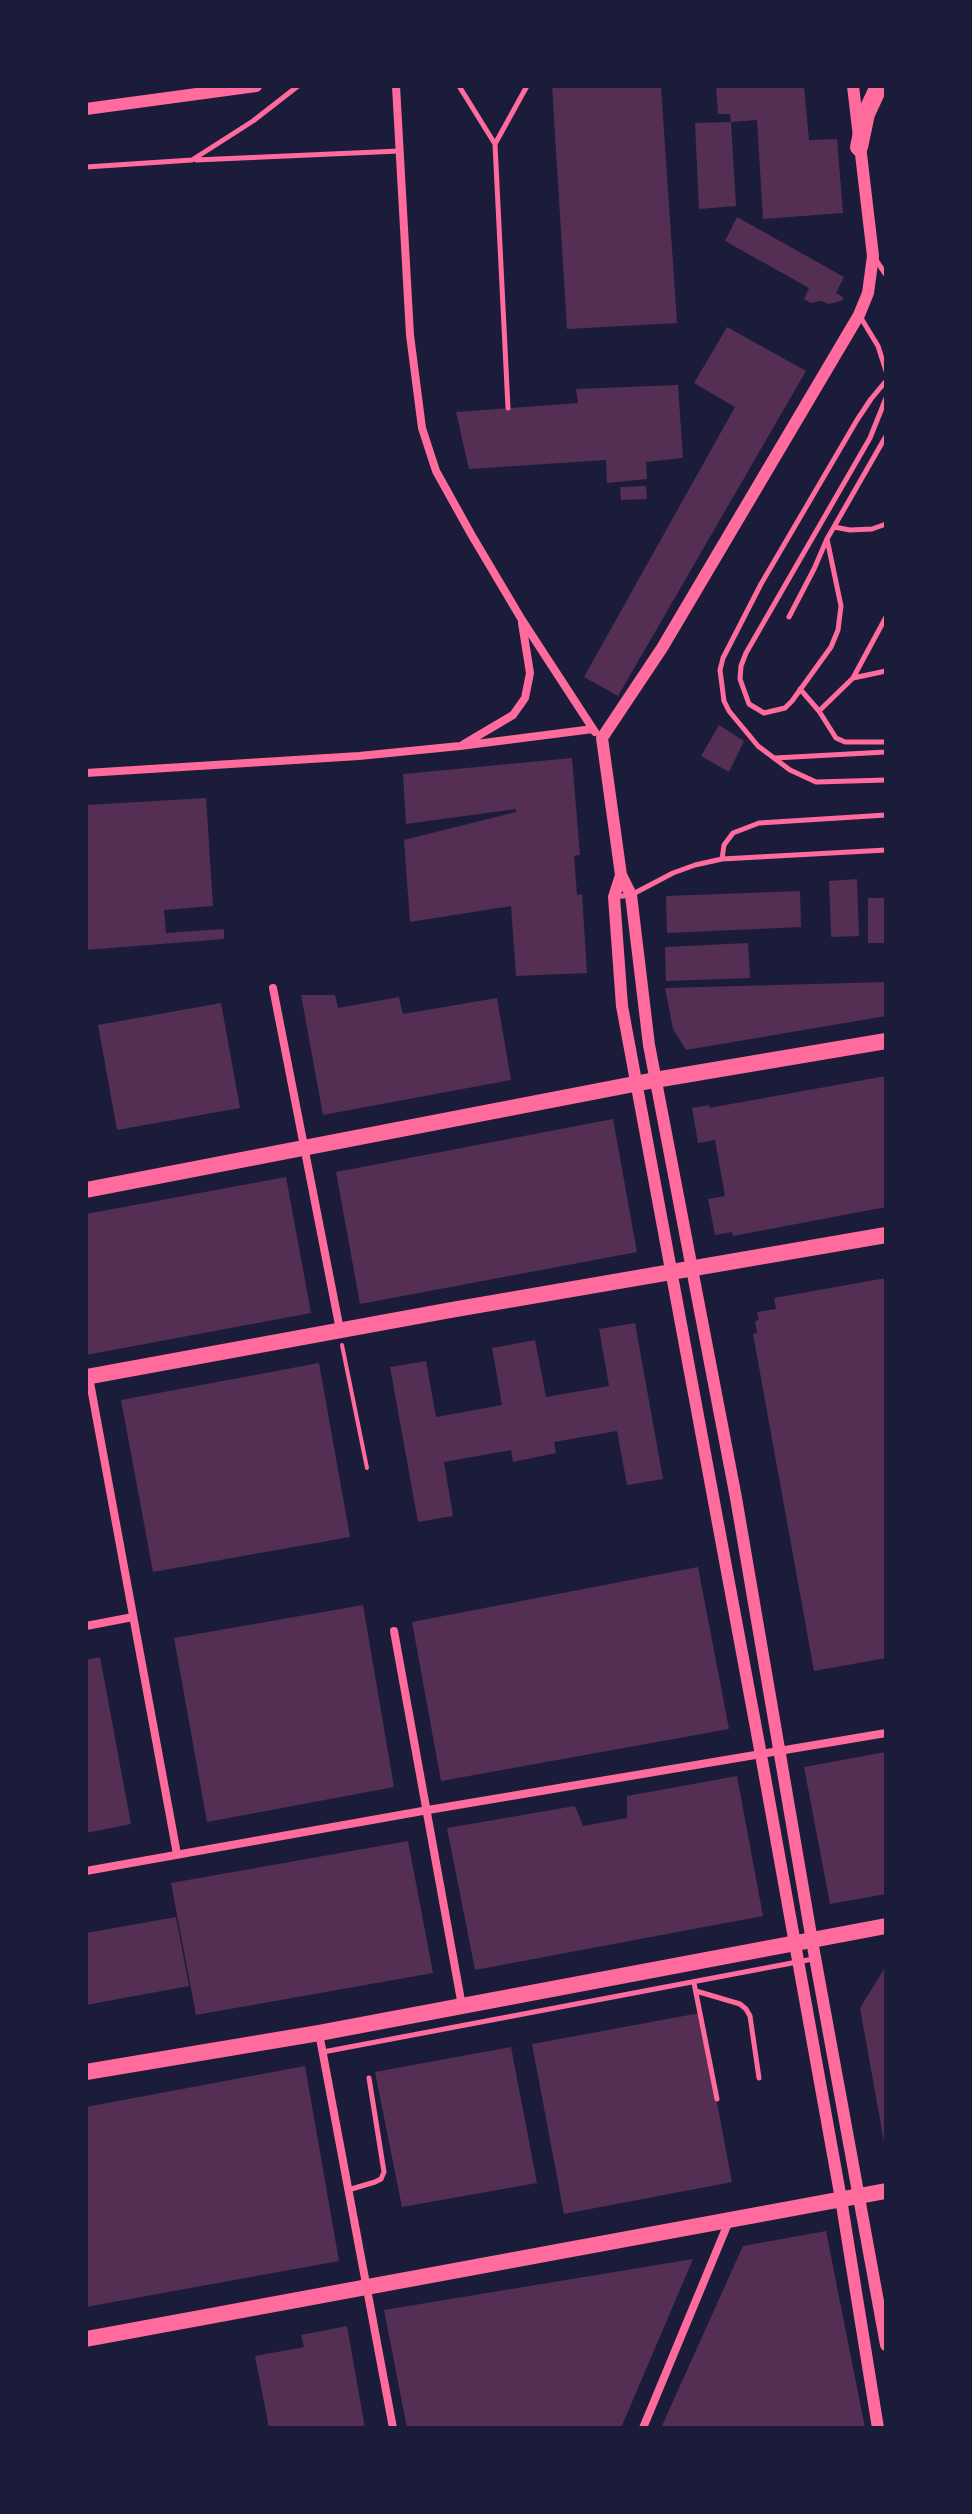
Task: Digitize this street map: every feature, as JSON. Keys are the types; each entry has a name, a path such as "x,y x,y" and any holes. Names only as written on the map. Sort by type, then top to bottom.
{"highway":[{"path":"859,147 866,114 879,86"}],"main road":[{"path":"86,1190 655,1080 886,1041"},
{"path":"88,1377 886,1235"},
{"path":"86,2072 319,2033 886,1926"},
{"path":"86,2339 886,2191"}],"street":[{"path":"86,109 256,86"},
{"path":"396,86 410,335 422,428 436,471 522,620 598,734 621,875 631,895 640,985 655,1080 736,1498 815,1959 886,2345"},
{"path":"86,773 359,756 598,734 662,648 859,315 868,293 873,256 853,86"},
{"path":"460,746 513,715 525,698 530,673 522,620"},
{"path":"621,875 614,897 622,1006 841,2199 878,2428"},
{"path":"273,988 340,1331"},
{"path":"88,1377 177,1854"},
{"path":"86,1626 133,1617"},
{"path":"394,1631 462,2006"},
{"path":"86,1871 886,1733"},
{"path":"319,2033 393,2428"},
{"path":"643,2428 729,2220"}],"lane":[{"path":"192,160 253,121 298,86"},
{"path":"459,86 495,144 508,408"},
{"path":"495,144 527,86"},
{"path":"86,167 399,151"},
{"path":"873,256 886,275"},
{"path":"859,315 878,346 886,371"},
{"path":"886,381 857,420 761,584 723,658 720,670 724,701 738,724 758,746 790,770 816,782 886,780"},
{"path":"827,539 841,606 841,617 831,647 785,708 764,713 749,704 740,679 746,653 870,438 886,398"},
{"path":"789,617 827,539 886,436"},
{"path":"834,527 872,529 886,524"},
{"path":"819,711 853,678 886,617"},
{"path":"853,678 886,671"},
{"path":"800,689 836,738 845,742 886,742"},
{"path":"773,758 886,752"},
{"path":"722,859 724,845 733,833 759,823 886,815"},
{"path":"614,897 631,895 673,873 722,859 886,850"},
{"path":"323,2052 815,1959"},
{"path":"694,1983 717,2099"},
{"path":"696,1991 740,2004 746,2009 750,2016 759,2078"},
{"path":"348,2190 375,2182 381,2179 384,2172 369,2078"}],"path":[{"path":"340,1331 367,1468"}],"building":[{"path":"552,86 661,86 677,323 567,329"},
{"path":"716,86 804,86 809,140 837,139 843,213 763,219 757,120 731,122 730,114 718,114"},
{"path":"731,122 736,206 699,209 695,123"},
{"path":"737,217 844,277 836,293 844,298 829,304 821,301 811,303 804,299 809,288 725,241"},
{"path":"727,327 806,371 618,696 584,677 735,407 694,383"},
{"path":"678,385 683,458 646,462 647,479 607,483 606,460 469,469 456,412 578,403 576,389"},
{"path":"646,486 647,499 621,500 620,487"},
{"path":"719,725 744,741 729,772 701,756"},
{"path":"572,758 580,855 574,856 577,895 582,894 587,973 516,976 511,906 410,922 404,840 516,812 516,809 406,824 403,774"},
{"path":"206,798 213,906 164,910 166,933 224,929 224,939 86,950 86,805"},
{"path":"857,879 859,936 831,937 829,881"},
{"path":"800,891 801,927 667,933 666,896"},
{"path":"868,898 886,898 886,943 868,943"},
{"path":"748,943 750,978 666,981 665,947"},
{"path":"886,982 886,1016 686,1050 673,1029 665,988"},
{"path":"301,995 335,995 338,1008 399,997 403,1014 497,998 511,1080 323,1115"},
{"path":"221,1003 240,1108 117,1130 98,1025"},
{"path":"886,1076 886,1207 733,1236 732,1232 715,1235 708,1199 725,1196 715,1140 698,1143 692,1108 709,1105 709,1108"},
{"path":"613,1119 637,1252 360,1304 336,1172"},
{"path":"286,1177 311,1313 86,1355 86,1214"},
{"path":"886,1278 886,1658 814,1671 753,1334 757,1333 755,1321 759,1320 757,1312 776,1309 774,1298"},
{"path":"635,1323 663,1479 627,1485 617,1431 554,1442 556,1453 513,1462 511,1450 444,1462 453,1516 418,1522 390,1367 426,1361 436,1417 502,1405 492,1348 535,1340 546,1397 609,1386 599,1329"},
{"path":"319,1363 350,1537 153,1572 121,1400"},
{"path":"698,1567 729,1729 441,1781 412,1622"},
{"path":"363,1605 394,1787 207,1822 174,1638"},
{"path":"100,1657 131,1824 86,1833 86,1660"},
{"path":"886,1752 886,1894 830,1904 804,1767"},
{"path":"737,1776 763,1916 475,1970 447,1828 575,1806 583,1826 627,1818 627,1796"},
{"path":"408,1841 433,1973 196,2015 171,1883"},
{"path":"176,1917 189,1986 86,2005 86,1933"},
{"path":"886,1966 886,2142 884,2142 860,2008"},
{"path":"700,2013 732,2182 564,2214 532,2044"},
{"path":"511,2047 537,2183 402,2207 375,2072"},
{"path":"305,2066 339,2261 86,2307 86,2107"},
{"path":"826,2231 865,2428 661,2428 743,2246"},
{"path":"693,2259 621,2428 407,2428 384,2310"},
{"path":"347,2326 365,2428 269,2428 255,2356 304,2347 301,2335"}]}
